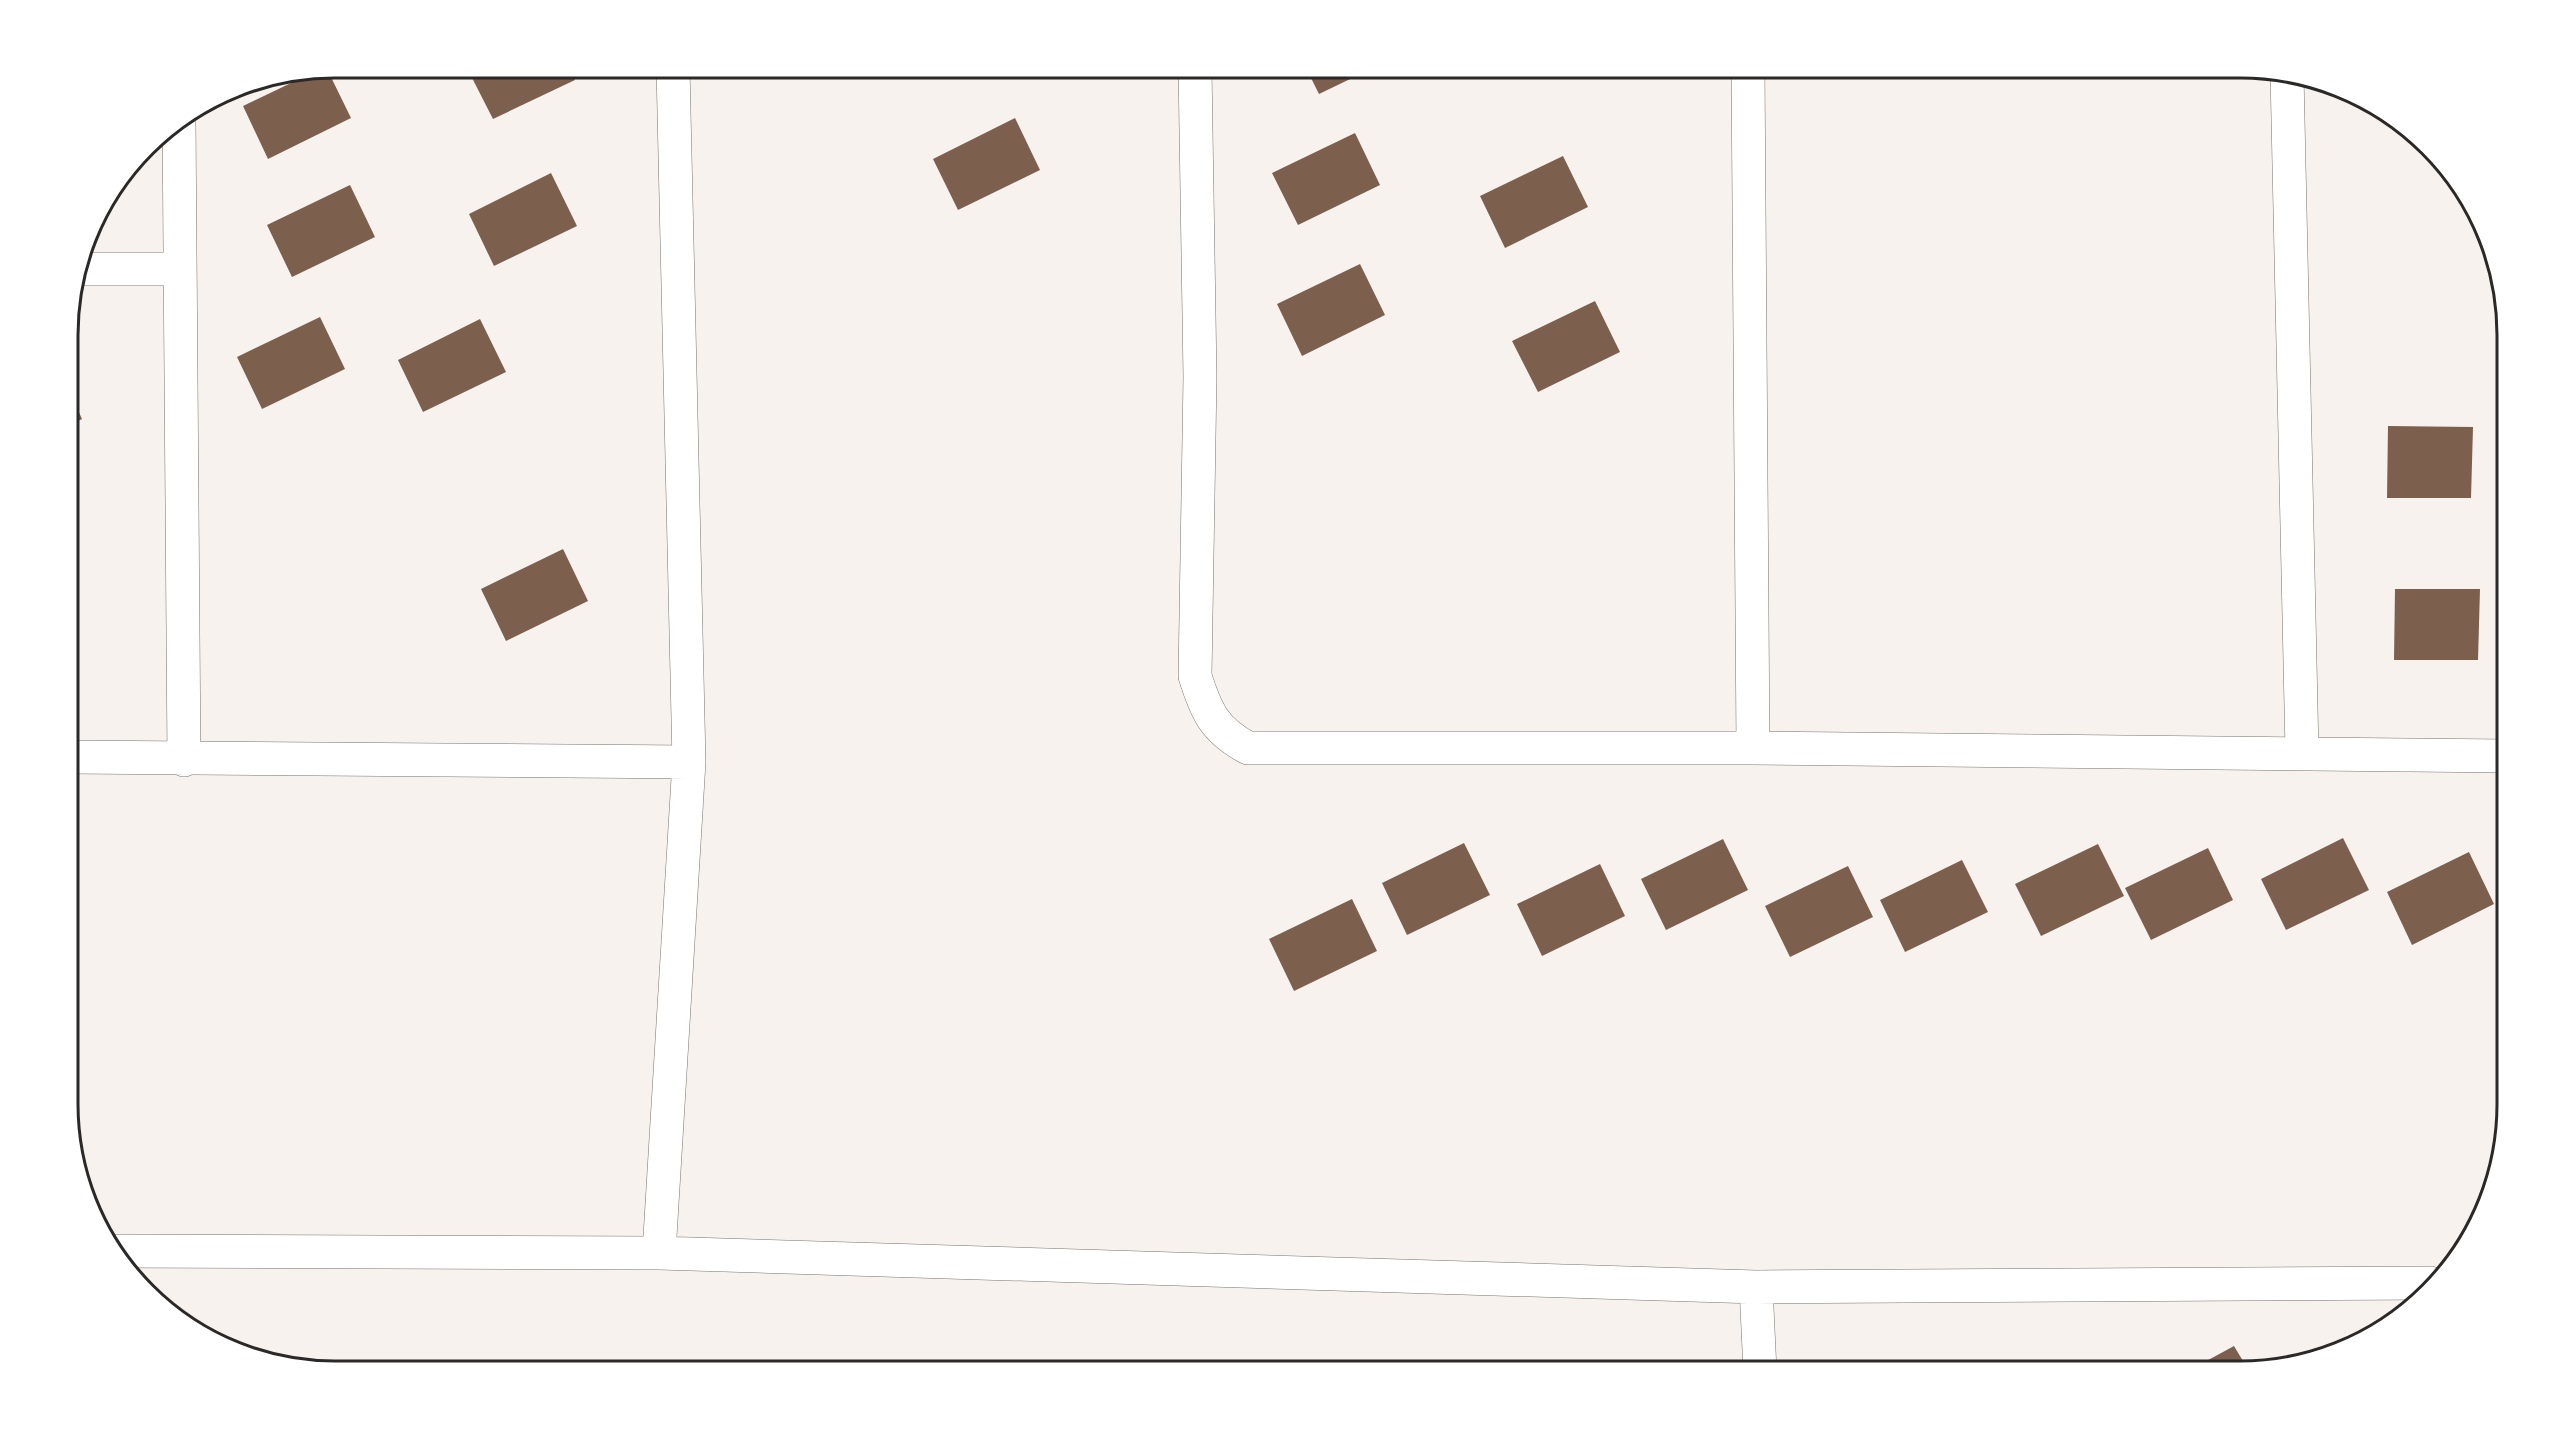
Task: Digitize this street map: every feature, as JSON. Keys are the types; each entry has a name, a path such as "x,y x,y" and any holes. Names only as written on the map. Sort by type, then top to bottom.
{"street":[{"path":"659,1253 689,762 673,78"},
{"path":"1195,78 1200,377 1195,675 1206,706 1219,728 1231,739 1248,748 1753,748 2497,756"},
{"path":"1748,78 1753,748"},
{"path":"2287,82 2302,753"},
{"path":"179,130 184,759"},
{"path":"87,269 180,269"},
{"path":"78,757 689,762"},
{"path":"124,1251 659,1253 1756,1287 2425,1283"},
{"path":"1756,1287 1760,1361"}],"building":[{"path":"332,78 351,118 268,159 243,106 295,81"},
{"path":"472,78 574,78 575,80 493,119"},
{"path":"1311,78 1352,78 1319,94"},
{"path":"1015,118 1040,170 958,210 933,159"},
{"path":"1355,133 1380,185 1298,225 1272,173"},
{"path":"1563,156 1588,207 1505,248 1480,196"},
{"path":"551,173 577,226 494,266 469,214"},
{"path":"350,185 375,237 292,277 267,225"},
{"path":"1360,264 1385,315 1302,356 1277,304"},
{"path":"1595,301 1620,352 1538,392 1512,341"},
{"path":"320,317 345,369 262,409 237,357"},
{"path":"480,319 506,372 423,412 398,360"},
{"path":"2388,426 2473,427 2471,498 2387,498"},
{"path":"563,549 588,601 506,641 481,589"},
{"path":"2395,589 2480,589 2478,660 2394,660"},
{"path":"2343,838 2369,890 2286,930 2261,879"},
{"path":"1723,839 1748,890 1666,930 1641,879"},
{"path":"1464,843 1490,895 1407,935 1382,883"},
{"path":"2098,844 2124,896 2041,936 2015,884"},
{"path":"2208,848 2233,900 2151,940 2125,888"},
{"path":"2469,852 2494,904 2412,945 2387,892"},
{"path":"1962,860 1988,912 1905,952 1880,900"},
{"path":"1600,864 1625,916 1542,956 1517,904"},
{"path":"1848,866 1873,917 1790,957 1765,906"},
{"path":"1352,899 1377,951 1294,991 1269,939"},
{"path":"2234,1346 2243,1361 2240,1361 2206,1361"}]}
